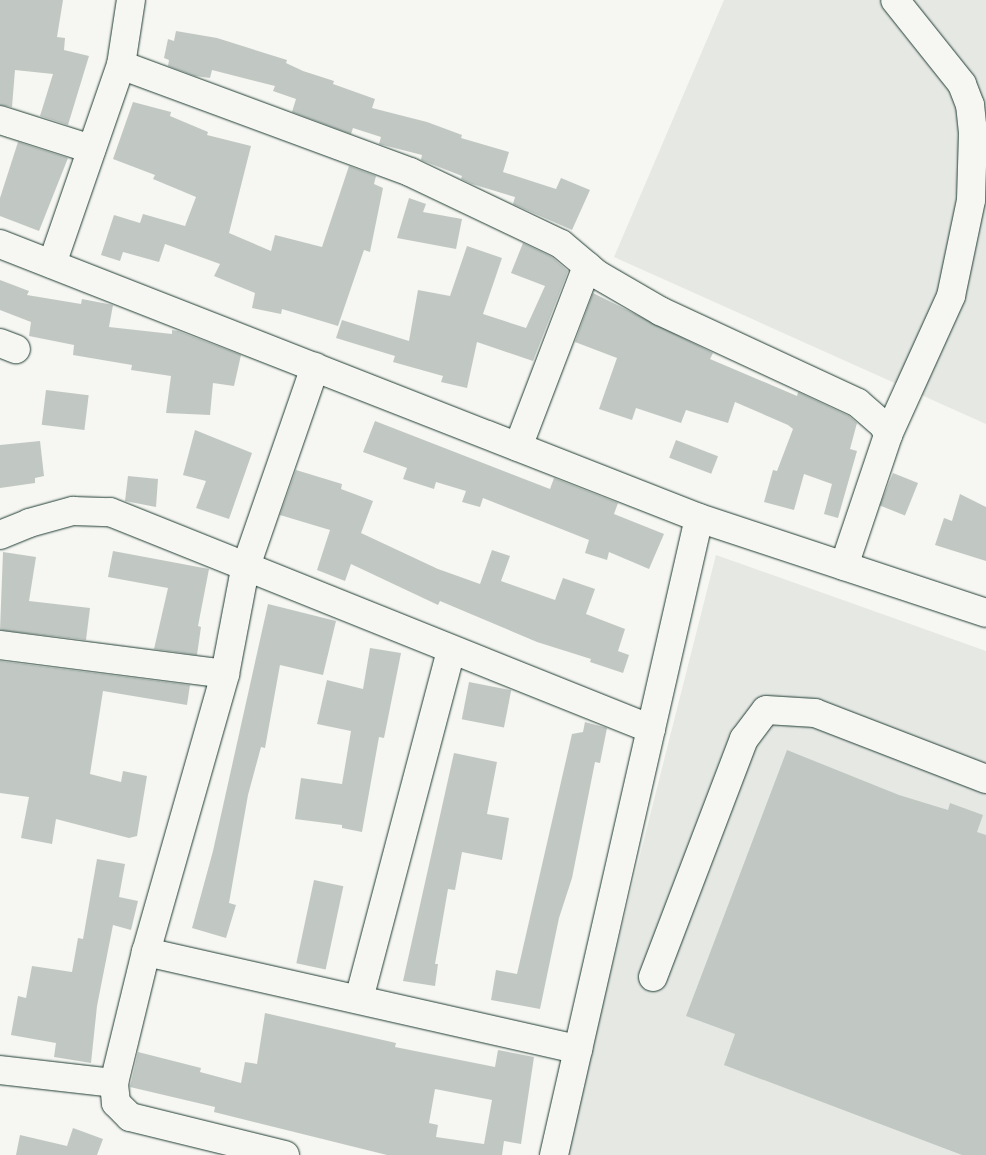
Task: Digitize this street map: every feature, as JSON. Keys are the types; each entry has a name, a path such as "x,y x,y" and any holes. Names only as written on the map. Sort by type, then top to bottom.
{"street":[{"path":"52,264 121,65 131,0"},
{"path":"844,566 888,435 951,296 971,200 973,133 970,105 962,84 895,0"},
{"path":"121,65 410,172 561,244 587,266 660,311 858,404 884,426 888,435"},
{"path":"0,120 91,150"},
{"path":"0,244 699,518 986,614"},
{"path":"518,447 587,266"},
{"path":"285,1155 130,1117 116,1103 114,1083 146,952 225,674 245,569 315,367"},
{"path":"0,535 29,523 73,511 110,512 245,569 651,728"},
{"path":"554,1155 699,518"},
{"path":"0,645 225,674"},
{"path":"359,1000 450,650"},
{"path":"653,977 744,739 766,710 815,713 986,779"},
{"path":"146,952 578,1049"},
{"path":"0,1070 114,1083"}],"shaded area":[{"path":"724,0 986,0 986,424 614,257"},
{"path":"716,555 986,651 986,1155 564,1155"}],"building":[{"path":"0,0 63,0 57,37 65,38 64,50 89,56 68,125 40,116 53,74 15,70 12,107 0,105"},
{"path":"176,31 217,38 287,60 286,63 303,71 334,81 333,84 375,99 372,108 427,122 462,135 461,138 509,152 503,172 556,189 561,178 590,190 572,230 513,204 515,197 472,184 461,179 462,176 421,160 422,155 379,144 381,137 353,128 351,134 292,112 296,99 273,91 275,86 212,70 210,78 195,76 168,66 169,60 164,58 168,39 174,41"},
{"path":"133,102 171,112 170,116 208,132 207,135 251,146 229,233 271,251 275,235 322,247 349,166 376,176 374,184 383,188 370,252 364,250 338,326 282,309 281,314 252,308 255,293 214,276 220,264 165,244 159,262 123,252 120,261 101,255 114,215 140,223 143,214 185,226 196,197 153,179 155,175 113,159"},
{"path":"18,142 68,158 39,231 0,216 0,198"},
{"path":"409,198 426,204 423,212 462,219 456,249 397,238"},
{"path":"523,243 552,257 568,271 533,361 477,342 467,388 441,382 443,376 393,362 395,356 336,338 342,320 409,341 418,290 450,296 467,246 502,258 483,314 526,328 545,286 511,273"},
{"path":"0,280 29,291 27,295 81,304 82,299 113,305 109,327 172,334 172,330 178,331 241,355 234,386 213,383 210,415 166,413 171,376 131,370 132,365 73,355 74,345 29,336 31,322 0,310"},
{"path":"593,293 713,353 710,359 797,396 798,392 849,416 857,423 850,449 857,451 838,518 824,514 832,484 804,474 794,510 764,502 773,470 777,471 793,429 788,425 735,402 728,423 686,410 681,423 636,408 632,420 599,409 617,358 575,342"},
{"path":"46,390 89,395 84,430 42,425"},
{"path":"375,421 550,489 554,478 618,503 614,514 664,534 649,569 609,552 607,560 585,553 589,540 483,498 480,507 462,502 466,491 436,482 434,489 403,479 407,468 363,452"},
{"path":"195,430 252,453 229,519 196,508 206,481 183,475"},
{"path":"676,440 718,456 711,474 669,458"},
{"path":"40,441 44,476 35,478 35,483 0,488 0,445"},
{"path":"296,470 342,484 341,489 373,501 361,533 438,569 480,584 492,550 510,556 501,581 555,600 563,578 595,589 586,614 625,629 618,651 629,655 623,673 590,662 591,659 537,642 440,601 438,605 351,564 345,581 317,570 330,530 280,515"},
{"path":"893,473 918,483 905,516 880,505"},
{"path":"128,476 158,479 156,507 125,501"},
{"path":"960,494 986,507 986,561 935,545 944,518 952,521"},
{"path":"113,551 209,569 198,626 201,627 197,655 154,649 168,588 108,577"},
{"path":"3,552 36,557 29,601 90,608 86,640 0,630"},
{"path":"268,604 336,621 323,675 280,665 265,748 261,747 248,795 229,903 236,905 226,938 192,928 213,851"},
{"path":"370,648 401,653 384,738 379,737 362,832 342,828 342,825 295,819 301,778 342,784 351,731 317,724 327,680 363,689"},
{"path":"0,661 190,685 187,705 103,691 90,774 121,782 123,771 147,776 137,836 129,838 56,819 52,844 21,838 29,797 0,793"},
{"path":"469,682 511,690 504,728 462,719"},
{"path":"585,722 607,728 600,763 595,762 572,878 559,918 540,1009 491,1000 496,970 517,974 572,734 583,732"},
{"path":"787,750 899,795 948,810 950,803 983,815 977,832 986,835 986,1155 962,1155 724,1065 735,1034 686,1016"},
{"path":"454,753 497,762 487,814 509,818 502,860 462,852 455,890 448,889 435,964 438,964 435,986 403,981"},
{"path":"97,859 125,864 119,897 138,901 131,930 113,925 97,1006 91,1063 54,1057 56,1043 11,1035 18,996 26,998 32,966 72,972 78,938 83,939"},
{"path":"314,880 343,886 326,969 296,963"},
{"path":"265,1013 396,1043 395,1047 495,1067 498,1050 534,1057 521,1144 504,1141 502,1155 387,1155 214,1112 215,1107 130,1087 138,1052 201,1068 200,1072 241,1083 245,1062 257,1064","holes":["435,1089 492,1100 484,1144 436,1137 438,1125 429,1123"]},
{"path":"73,1128 103,1139 97,1155 16,1155 20,1135 67,1146"}]}
